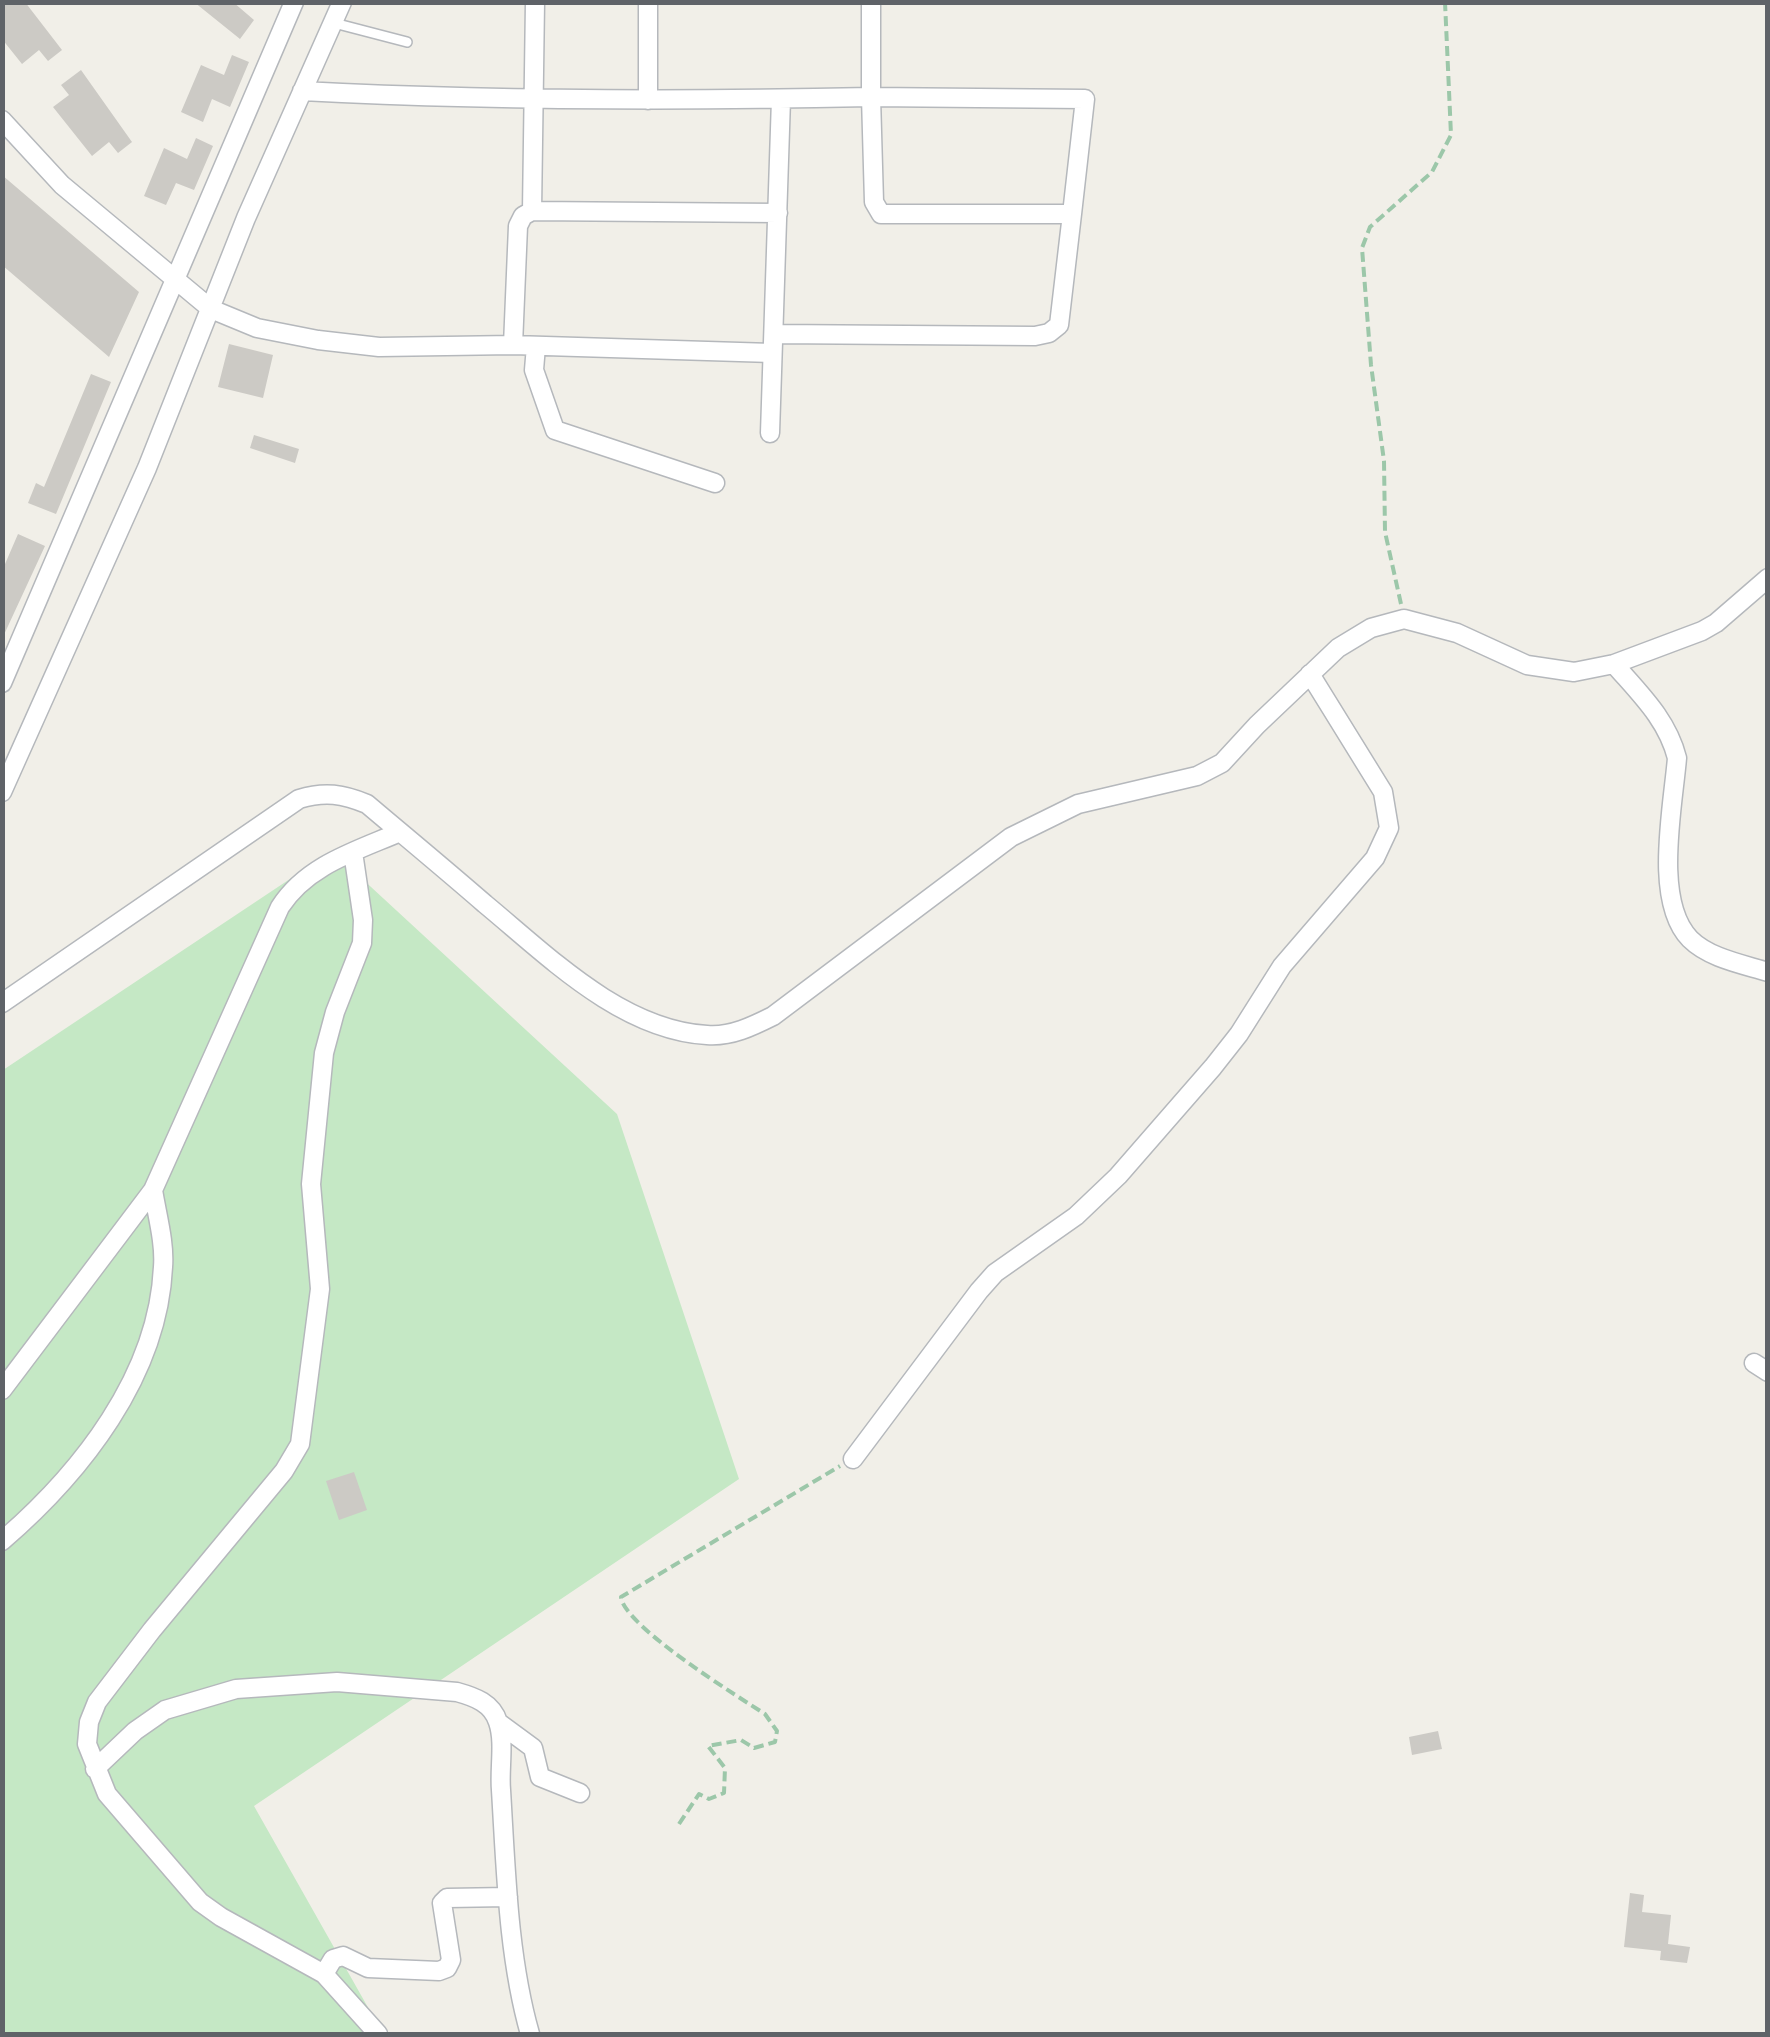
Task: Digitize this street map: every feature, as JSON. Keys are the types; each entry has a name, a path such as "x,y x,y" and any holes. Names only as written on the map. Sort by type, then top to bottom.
{"street":[{"path":"2,792 147,468 246,218 342,2"},
{"path":"532,210 535,2"},
{"path":"648,2 648,100"},
{"path":"872,2 874,202 881,214 1072,214"},
{"path":"2,684 292,3"},
{"path":"2,120 62,185 211,309 257,328 318,340 380,346 774,343 1035,336 1059,325 1085,99 648,100 424,97 302,90"},
{"path":"770,432 781,99"},
{"path":"512,345 518,226 519,220 532,210 778,213"},
{"path":"536,346 534,370 555,430 714,484"},
{"path":"2,1003 299,799 320,792 367,804 550,958 620,1008 664,1027 709,1036 742,1031 774,1016 1011,837 1034,824 1078,804 1197,776 1222,763 1338,648 1371,628 1404,619 1457,633 1527,665 1574,672 1614,664 1716,624 1768,578"},
{"path":"1614,664 1662,720 1677,758 1668,878 1671,904 1680,926 1691,940 1710,953 1768,972"},
{"path":"853,1458 979,1291 995,1273 1076,1216 1118,1176 1222,1056 1282,966 1376,858 1388,828 1384,792 1310,674"},
{"path":"2,1390 153,1190 292,888 306,876 400,832"},
{"path":"353,852 363,920 362,943 324,1053 312,1184 320,1288 300,1444 284,1471 97,1702 88,1744 107,1794 200,1902 324,1974 378,2034"},
{"path":"2,1541 38,1511 86,1456 138,1366 157,1312 164,1264 153,1190"},
{"path":"95,1769 135,1731 165,1710 236,1689 337,1682 476,1697 492,1709 499,1724 508,1897 530,2034"},
{"path":"499,1724 533,1748 540,1777 580,1792"},
{"path":"324,1974 333,1959 343,1956 368,1968 383,1970 447,1968 451,1960 442,1903 446,1898 508,1897"}],"lane":[{"path":"334,23 407,42"}],"path":[{"path":"1404,619 1385,532 1384,461 1371,365 1362,248 1370,227 1432,172 1451,135 1444,2"},
{"path":"678,1824 699,1794 709,1799 724,1794 724,1768 708,1746 741,1740 760,1748 775,1742 777,1731 765,1714 641,1628 622,1608 621,1598 853,1458"}],"green space":[{"path":"332,851 617,1114 739,1479 254,1806 383,2034 3,2034 3,1070"}],"building":[{"path":"2,2 25,2 62,50 48,61 39,50 22,64 2,39"},
{"path":"194,2 233,2 254,20 240,39"},
{"path":"232,55 249,62 230,107 212,99 203,122 181,112 201,65 224,75"},
{"path":"81,70 132,142 118,153 109,142 92,156 53,107 69,95 61,85"},
{"path":"196,138 213,146 194,190 176,183 166,205 144,196 164,148 187,159"},
{"path":"2,175 139,292 109,357 2,265"},
{"path":"229,344 273,355 263,398 218,387"},
{"path":"91,374 111,382 56,514 28,503 36,483 44,487"},
{"path":"254,435 299,449 295,463 250,448"},
{"path":"18,534 45,546 2,639 2,571"},
{"path":"354,1472 367,1510 339,1520 326,1481"},
{"path":"1438,1731 1442,1749 1412,1755 1409,1737"},
{"path":"1630,1893 1644,1895 1642,1912 1671,1915 1668,1944 1690,1947 1687,1963 1660,1960 1661,1951 1624,1947"}]}
